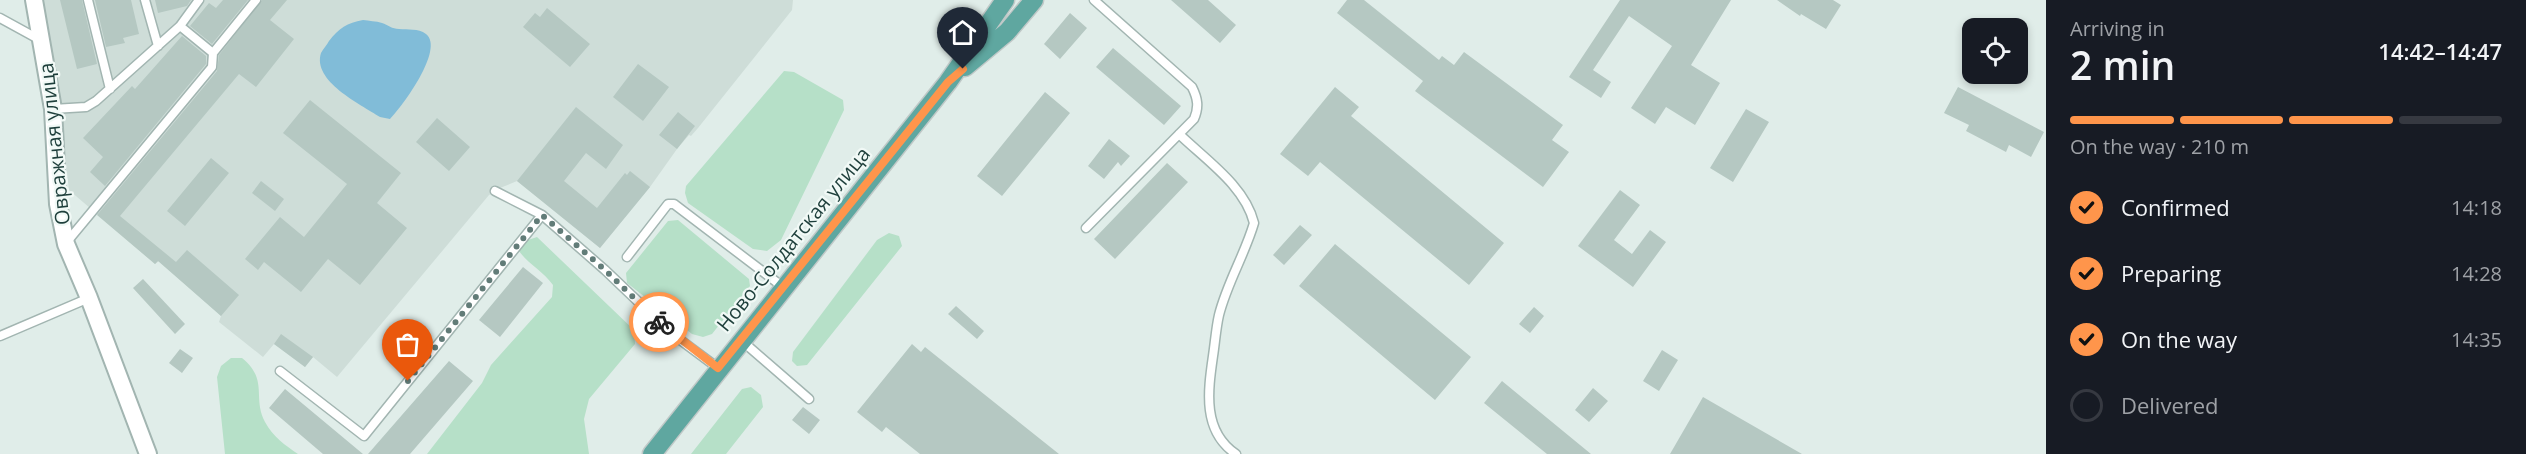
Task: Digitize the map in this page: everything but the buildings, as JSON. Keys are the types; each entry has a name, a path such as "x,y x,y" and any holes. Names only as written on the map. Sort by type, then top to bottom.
{"main road":[{"path":"989,21 996,0"},
{"name":"Ново-Солдатская улица","path":"652,454 718,368 948,82 1005,0"},
{"name":"Ново-Солдатская улица","path":"948,82 1007,32 1034,0"}],"street":[{"name":"Овражная улица","path":"34,0 53,109 58,204 66,244 148,454"}],"lane":[{"path":"88,0 110,89"},
{"path":"145,0 158,46"},
{"path":"53,109 86,107 110,89 180,26 199,0"},
{"path":"66,244 212,67 213,53 256,0"},
{"path":"1086,228 1194,119 1197,111 1197,97 1192,87 1094,0"},
{"path":"0,18 42,41"},
{"path":"180,26 213,53"},
{"path":"1179,134 1241,193 1251,210 1254,223 1219,314 1208,393 1209,411 1215,430 1229,449 1236,454"},
{"path":"495,191 542,215 605,270 671,333 718,368"},
{"path":"627,257 668,204 674,204 783,287"},
{"path":"280,371 364,436 542,215"},
{"path":"0,336 89,298"},
{"path":"741,340 809,399"}],"shaded area":[{"path":"43,0 793,0 792,10 698,128 677,149 650,187 600,248 517,181 500,188 489,195 337,377 313,357 305,367 274,344 263,357 219,322 221,316 159,261 155,264 69,190 57,83"}],"green space":[{"path":"784,71 794,72 843,100 844,110 781,240 767,251 753,249 688,203 685,193 686,186"},
{"path":"678,220 749,279 750,286 712,334 703,337 692,334 627,283 626,273 668,221"},
{"path":"889,233 899,236 902,246 807,365 797,366 792,361 793,352 877,240"},
{"path":"537,237 634,330 635,344 589,399 584,419 589,454 427,454 482,383 491,365 552,297 553,285 519,251 525,241"},
{"path":"231,358 242,358 250,366 258,381 261,413 265,422 284,444 298,454 225,454 217,377 221,366"},
{"path":"751,387 761,395 763,407 726,454 691,454 742,389"}],"water":[{"path":"363,20 380,22 397,29 420,31 426,34 430,41 430,52 420,78 390,119 380,117 340,91 330,82 320,63 321,53 336,33 352,23"}],"way so far":[{"path":"408,381 542,215 605,270 659,322"}],"route":[{"path":"659,322 718,368 948,82 963,69"}]}
